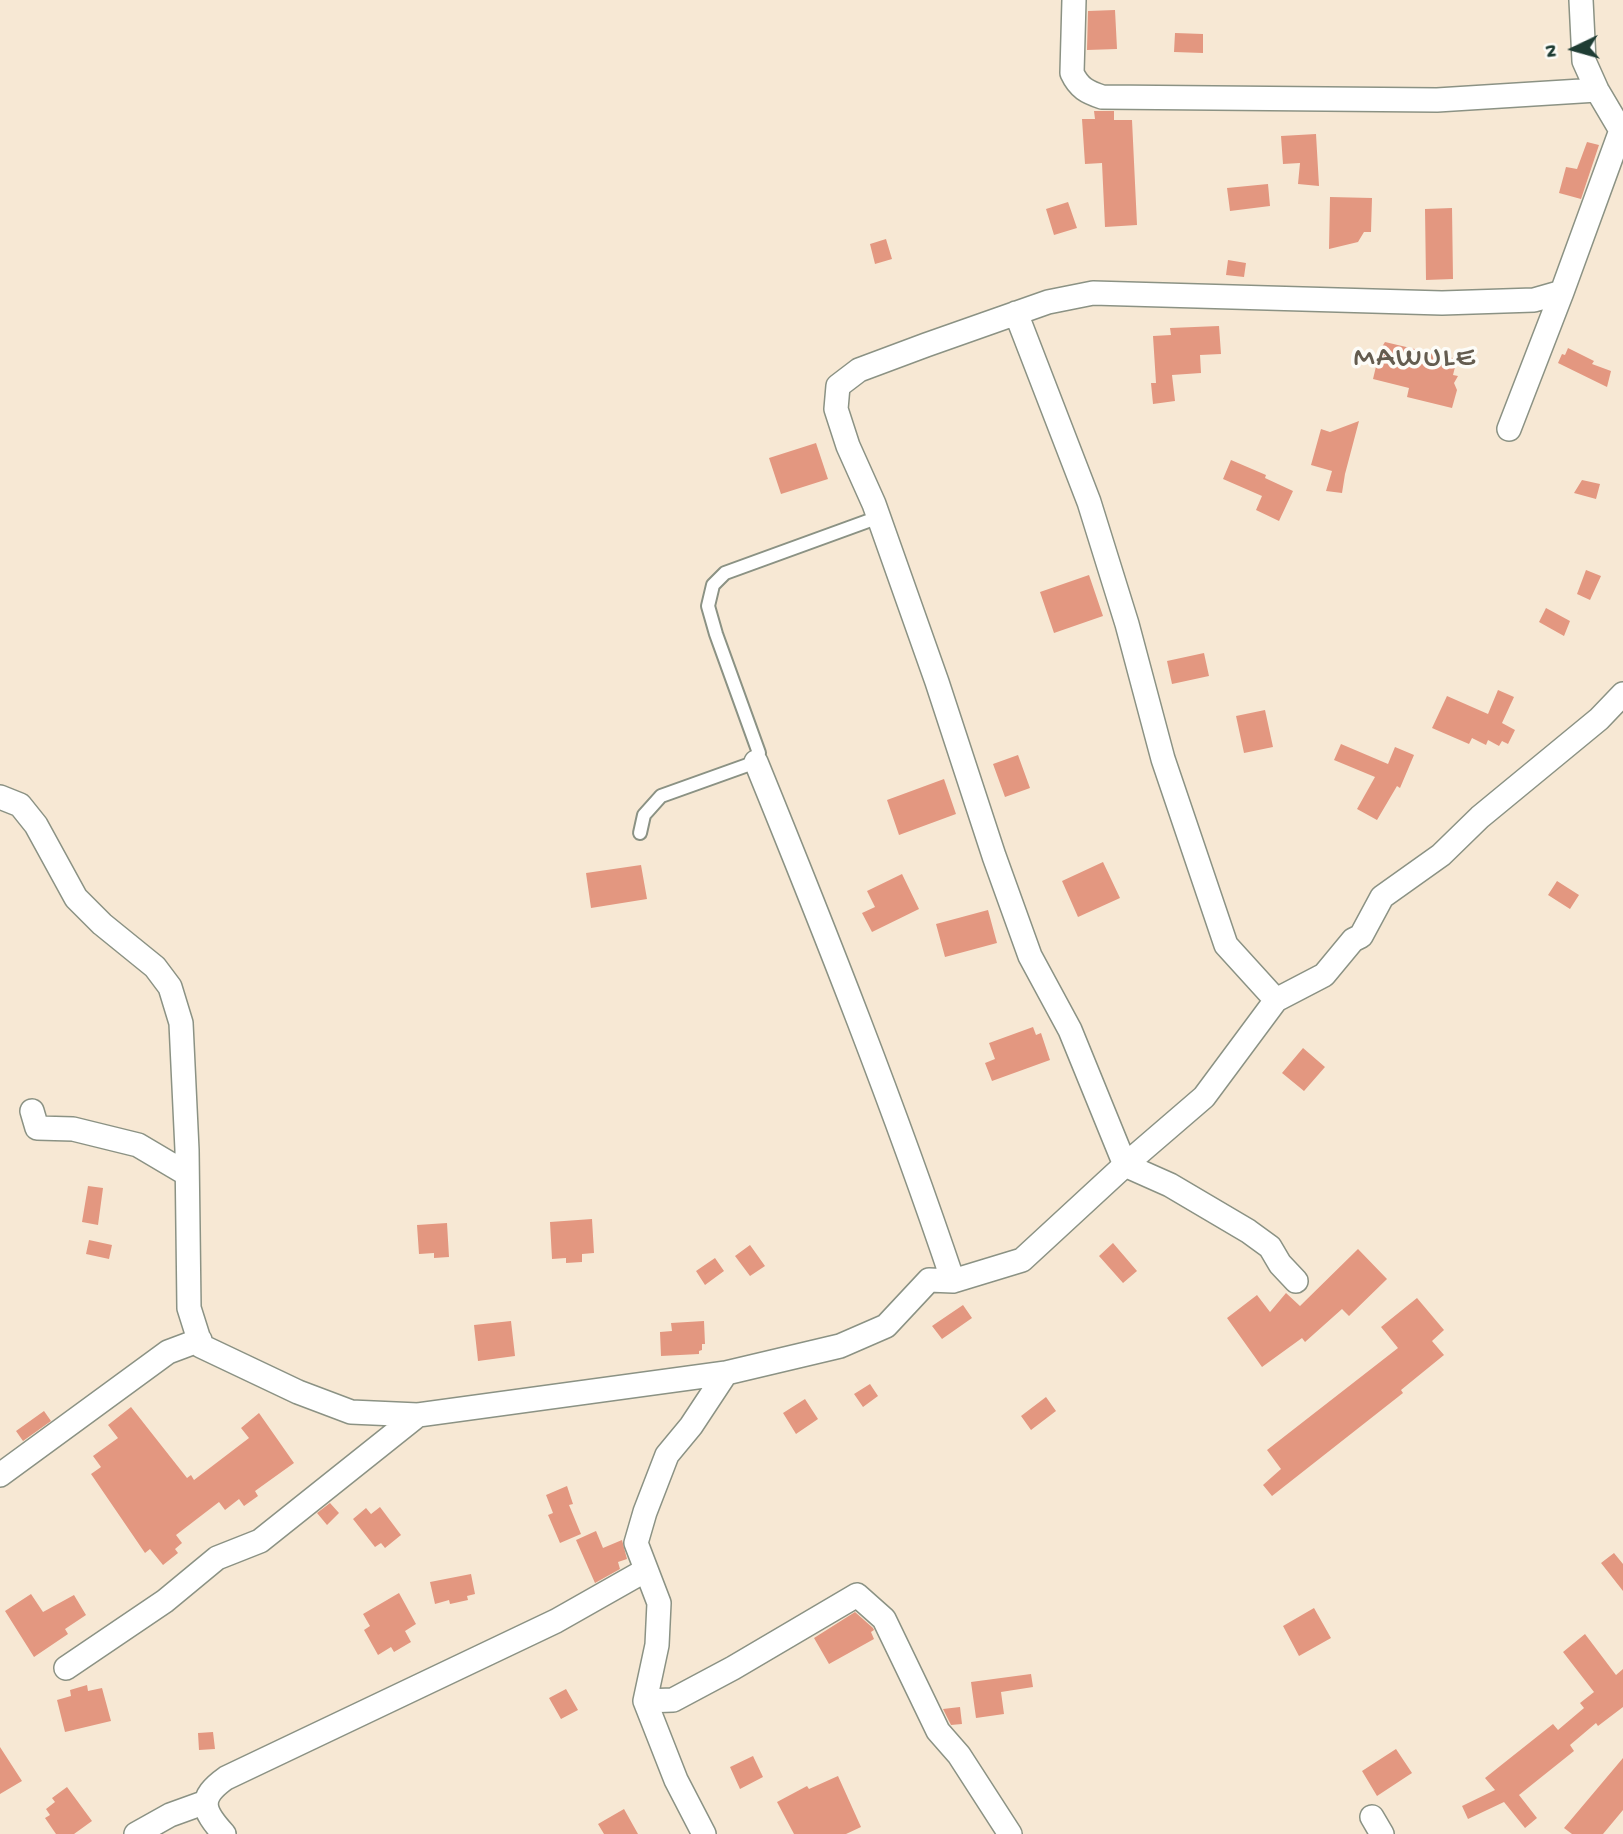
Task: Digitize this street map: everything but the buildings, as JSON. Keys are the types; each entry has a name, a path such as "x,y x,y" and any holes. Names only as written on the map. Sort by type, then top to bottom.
{"street":[{"path":"1074,0 1072,73 1077,83 1087,92 1102,97 1437,100 1597,90"},
{"path":"1509,429 1622,134 1584,61 1581,0"},
{"path":"1296,1281 1280,1264 1270,1247 1248,1231 1170,1185 1125,1165 1070,1030 1030,956 878,517 848,446 836,410 838,386 859,370 1048,302 1093,293 1442,303 1520,301 1563,292"},
{"path":"1016,313 1089,502 1127,624 1163,759 1226,946 1276,1000"},
{"path":"0,797 20,805 36,825 76,898 102,924 155,967 170,987 181,1023 189,1308 201,1346 298,1392 351,1412 418,1415 726,1373 840,1346 886,1326 929,1280 953,1281 1022,1260 1203,1097 1276,1000 1324,975 1353,940 1361,936 1382,897 1441,855 1480,817 1599,719 1623,694"},
{"path":"756,762 825,930 914,1165 953,1281"},
{"path":"32,1111 37,1128 73,1129 138,1145 187,1174"},
{"path":"0,1475 167,1352 200,1340"},
{"path":"704,1834 676,1780 646,1701 657,1645 659,1602 636,1543 667,1455 691,1426 726,1373"},
{"path":"66,1668 165,1601 217,1558 260,1541 418,1415"},
{"path":"224,1834 210,1818 206,1802 211,1789 226,1778 556,1621 646,1570"},
{"path":"646,1701 673,1700 857,1595 884,1619 938,1731 959,1755 1010,1834"},
{"path":"136,1834 170,1815 206,1802"}],"lane":[{"path":"640,833 644,815 662,796 756,762 759,753 708,606 713,585 725,573 878,517"}],"district":[{"name":"MAWULE","path":"1415,360"}]}
